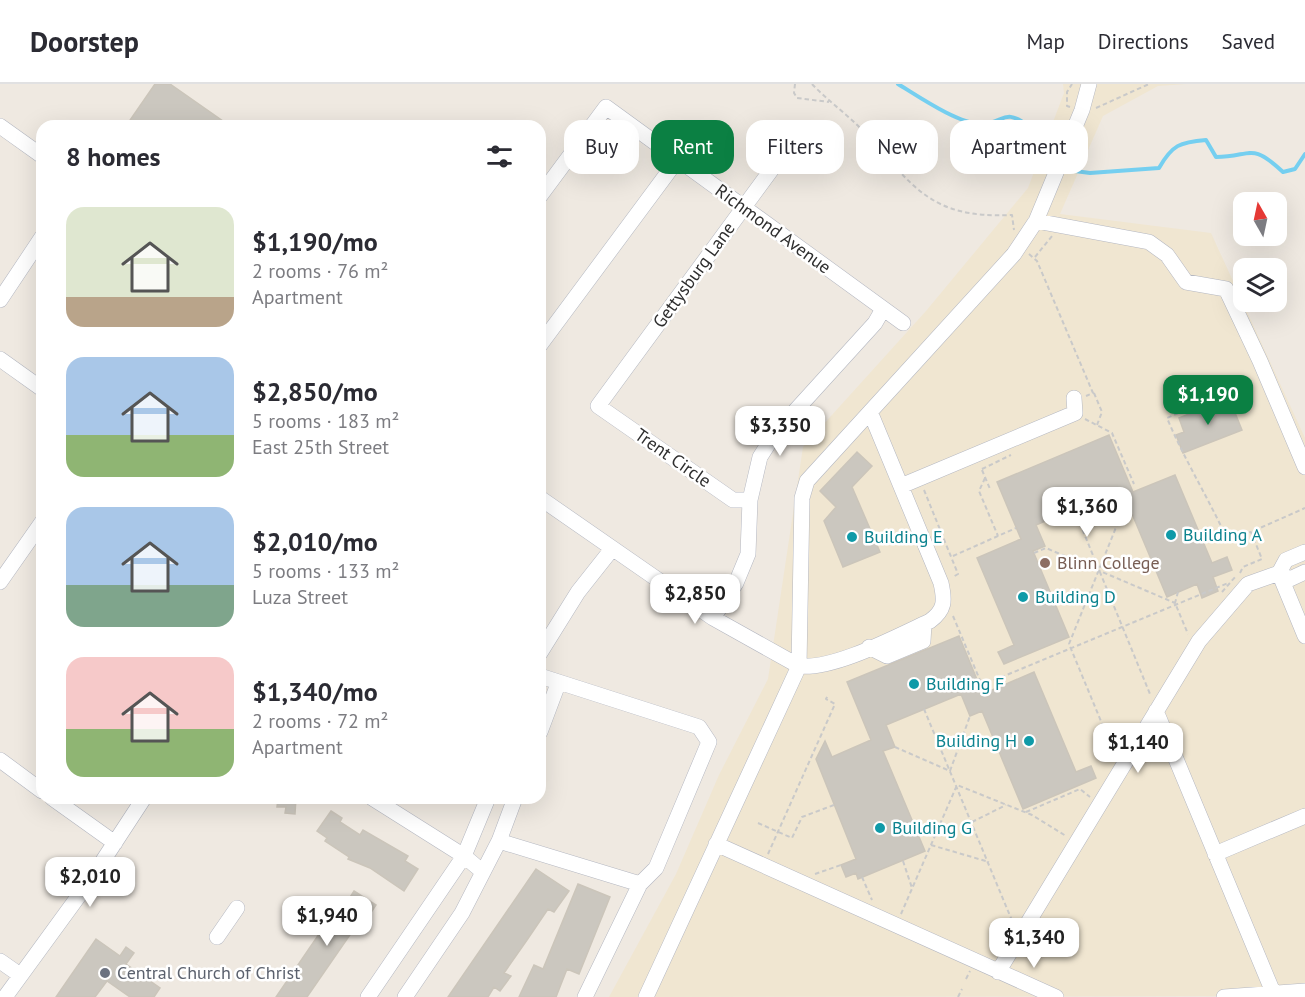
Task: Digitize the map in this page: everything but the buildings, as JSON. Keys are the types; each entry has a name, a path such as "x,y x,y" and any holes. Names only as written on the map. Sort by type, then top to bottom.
{"street":[{"path":"646,997 799,666 802,498 807,481 871,414 1014,254 1036,221 1091,85"},
{"name":"Richmond Avenue","path":"546,188 606,107 651,140"},
{"path":"0,126 36,152"},
{"path":"546,337 667,174"},
{"name":"Richmond Avenue","path":"699,174 903,322"},
{"name":"Gettysburg Lane","path":"598,406 768,174"},
{"path":"1036,221 1149,242 1167,255 1186,282 1226,289 1260,361 1305,467"},
{"path":"0,300 36,246"},
{"path":"713,618 736,583 748,554 750,500 760,457 776,432 875,323 883,309"},
{"path":"0,359 36,385"},
{"path":"900,486 1076,412 1080,399"},
{"name":"Trent Circle","path":"598,406 733,500 750,500"},
{"path":"546,502 713,618 799,666 812,668 924,624 940,614 944,599 941,583 871,414"},
{"path":"2,573 36,530"},
{"path":"546,643 578,592 612,549"},
{"path":"998,972 1199,641 1222,611 1248,584 1279,573 1286,560 1305,552"},
{"path":"1279,573 1290,579 1305,572"},
{"path":"1279,573 1305,636"},
{"path":"546,679 699,727 709,742 656,868 640,884 585,997"},
{"path":"546,716 558,684"},
{"path":"1156,711 1275,995"},
{"path":"0,760 36,786"},
{"path":"60,804 115,843"},
{"path":"5,997 140,804"},
{"path":"382,804 464,856 483,872"},
{"path":"368,997 464,856 486,804"},
{"path":"405,997 462,913 499,841 513,804"},
{"path":"1215,854 1305,816"},
{"path":"499,841 640,884"},
{"path":"716,844 1056,997"},
{"path":"217,937 237,908"},
{"path":"0,961 20,975"},
{"path":"1224,997 1305,991"}],"path":[{"path":"795,84 793,90 797,98 829,102"},
{"path":"812,84 829,102 856,124 910,184 944,206 958,212 983,216 1012,215 1015,232"},
{"path":"1072,84 1066,99 1067,106 1075,108"},
{"path":"1091,112 1149,84"},
{"path":"1035,257 1051,239 1052,232"},
{"path":"1026,253 1035,257 1093,393 1095,392 1102,412 1097,425"},
{"path":"1080,399 1093,393"},
{"path":"1192,407 1167,418 1184,459 1204,488 1228,541 1305,508"},
{"path":"1085,412 1081,419 1112,433 1134,484"},
{"path":"982,469 1011,456 1010,452"},
{"path":"986,478 979,491 998,536"},
{"path":"1074,509 1151,695"},
{"path":"1119,763 1069,644 1121,515 1131,511"},
{"path":"951,556 1016,528"},
{"path":"1222,592 1243,567 1263,559 1251,532"},
{"path":"1034,553 1046,548 1175,603"},
{"path":"951,611 981,685 1228,583"},
{"path":"1178,592 1175,603 1191,642"},
{"path":"767,857 835,704 826,699 828,695"},
{"path":"924,709 1015,928 1021,918"},
{"path":"950,771 970,716"},
{"path":"895,747 950,771"},
{"path":"957,785 1025,812 1071,839"},
{"path":"900,917 957,785"},
{"path":"1025,812 1080,789 1095,800"},
{"path":"758,824 792,838 802,817 834,805"},
{"path":"972,822 1006,805"},
{"path":"931,845 988,862"},
{"path":"903,861 912,888"},
{"path":"821,881 810,876 841,865"},
{"path":"862,877 874,905 863,900"},
{"path":"958,997 962,989"}],"shaded area":[{"name":"Blinn College","path":"1063,84 1186,84 1158,86 1103,116 1088,150 1088,120 1054,120 1064,93"},
{"name":"Blinn College","path":"1033,174 1078,174 1060,214 1211,233 1233,281 1233,312 1247,312 1305,438 1305,996 609,997 676,874 719,775 768,679 803,447 926,311 1028,188"}],"waterway":[{"path":"898,84 938,108 964,120"},
{"path":"998,120 1009,117 1020,120"},
{"path":"1088,173 1159,168 1168,154 1178,146 1206,140 1216,157 1257,154 1272,162 1283,172 1295,169 1305,154"}],"place":[{"name":"Building A","path":"1171,535"},
{"name":"Building E","path":"852,537"},
{"name":"Blinn College","path":"1045,563"},
{"name":"Building D","path":"1023,597"},
{"name":"Building F","path":"914,684"},
{"name":"Building H","path":"1029,741"},
{"name":"Building G","path":"880,828"},
{"name":"Central Church of Christ","path":"105,973"}]}
